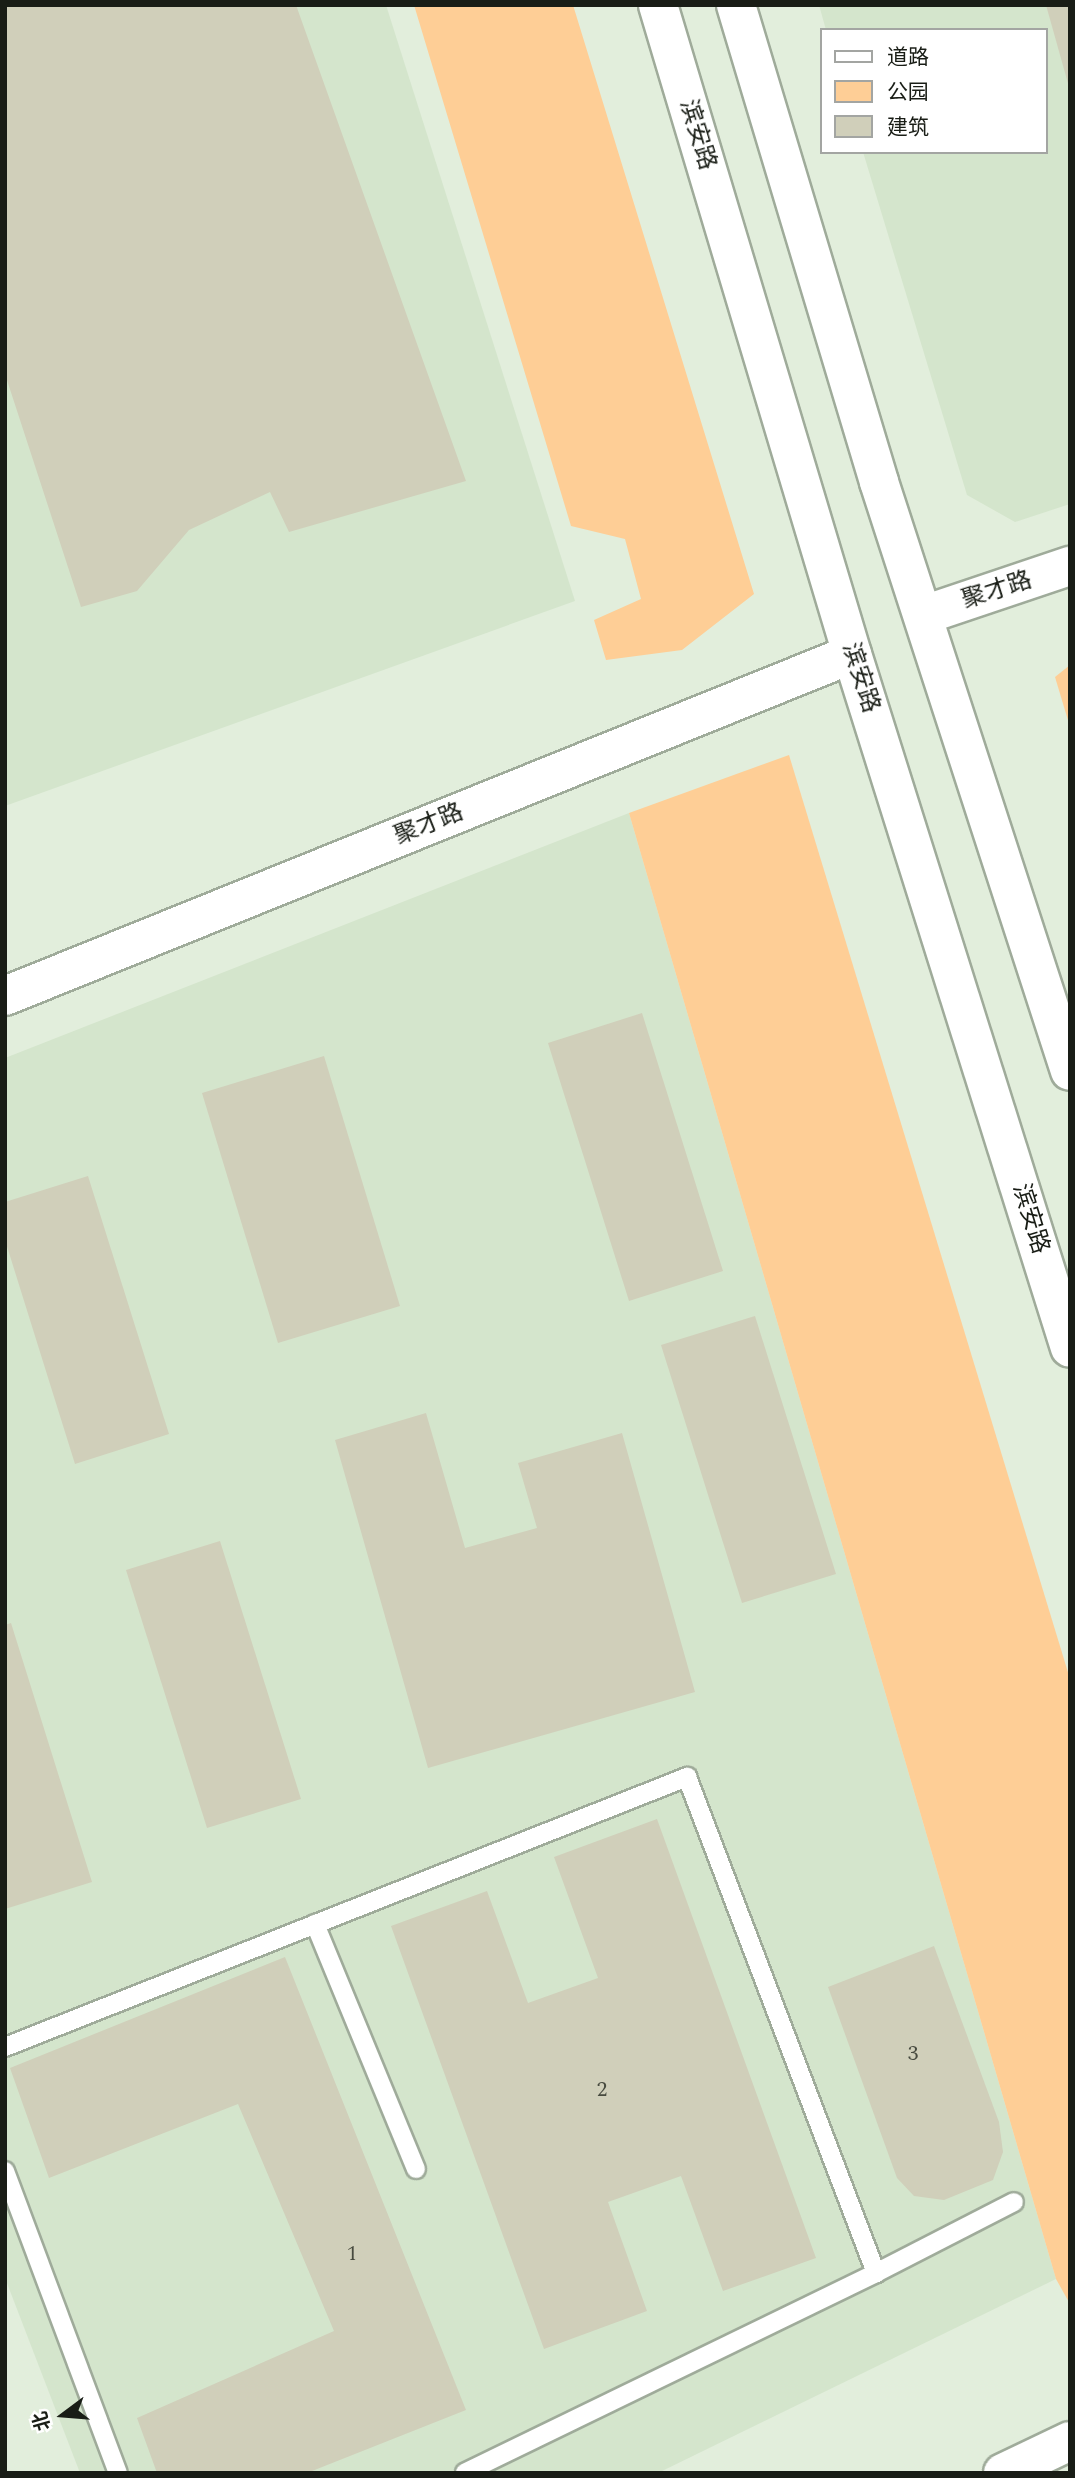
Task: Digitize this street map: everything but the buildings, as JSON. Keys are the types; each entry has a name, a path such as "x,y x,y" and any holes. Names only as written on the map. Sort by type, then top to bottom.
{"main road":[{"name":"滨安路","path":"658,5 852,654 1070,1348"},
{"path":"736,5 878,482 924,615 1070,1071"},
{"name":"聚才路","path":"924,615 1070,566"},
{"name":"聚才路","path":"5,996 852,654"},
{"path":"1003,2473 1070,2441"}],"lane":[{"path":"5,2047 687,1777 876,2273"},
{"path":"316,1924 416,2169"},
{"path":"5,2171 118,2473"},
{"path":"465,2473 876,2273 1014,2202"}],"shaded area":[{"path":"5,5 386,5 575,601 5,806"},
{"path":"819,5 1070,5 1070,504 1015,522 967,495 864,154 1047,154 1047,28 825,28"},
{"path":"629,813 1056,2279 658,2473 80,2473 5,2278 5,1058"}],"green space":[{"path":"414,5 573,5 754,594 682,650 606,660 594,620 641,599 625,539 571,526"},
{"path":"1070,665 1070,727 1055,677"},
{"path":"789,755 1070,1679 1070,2304 1056,2279 629,813"}]}
